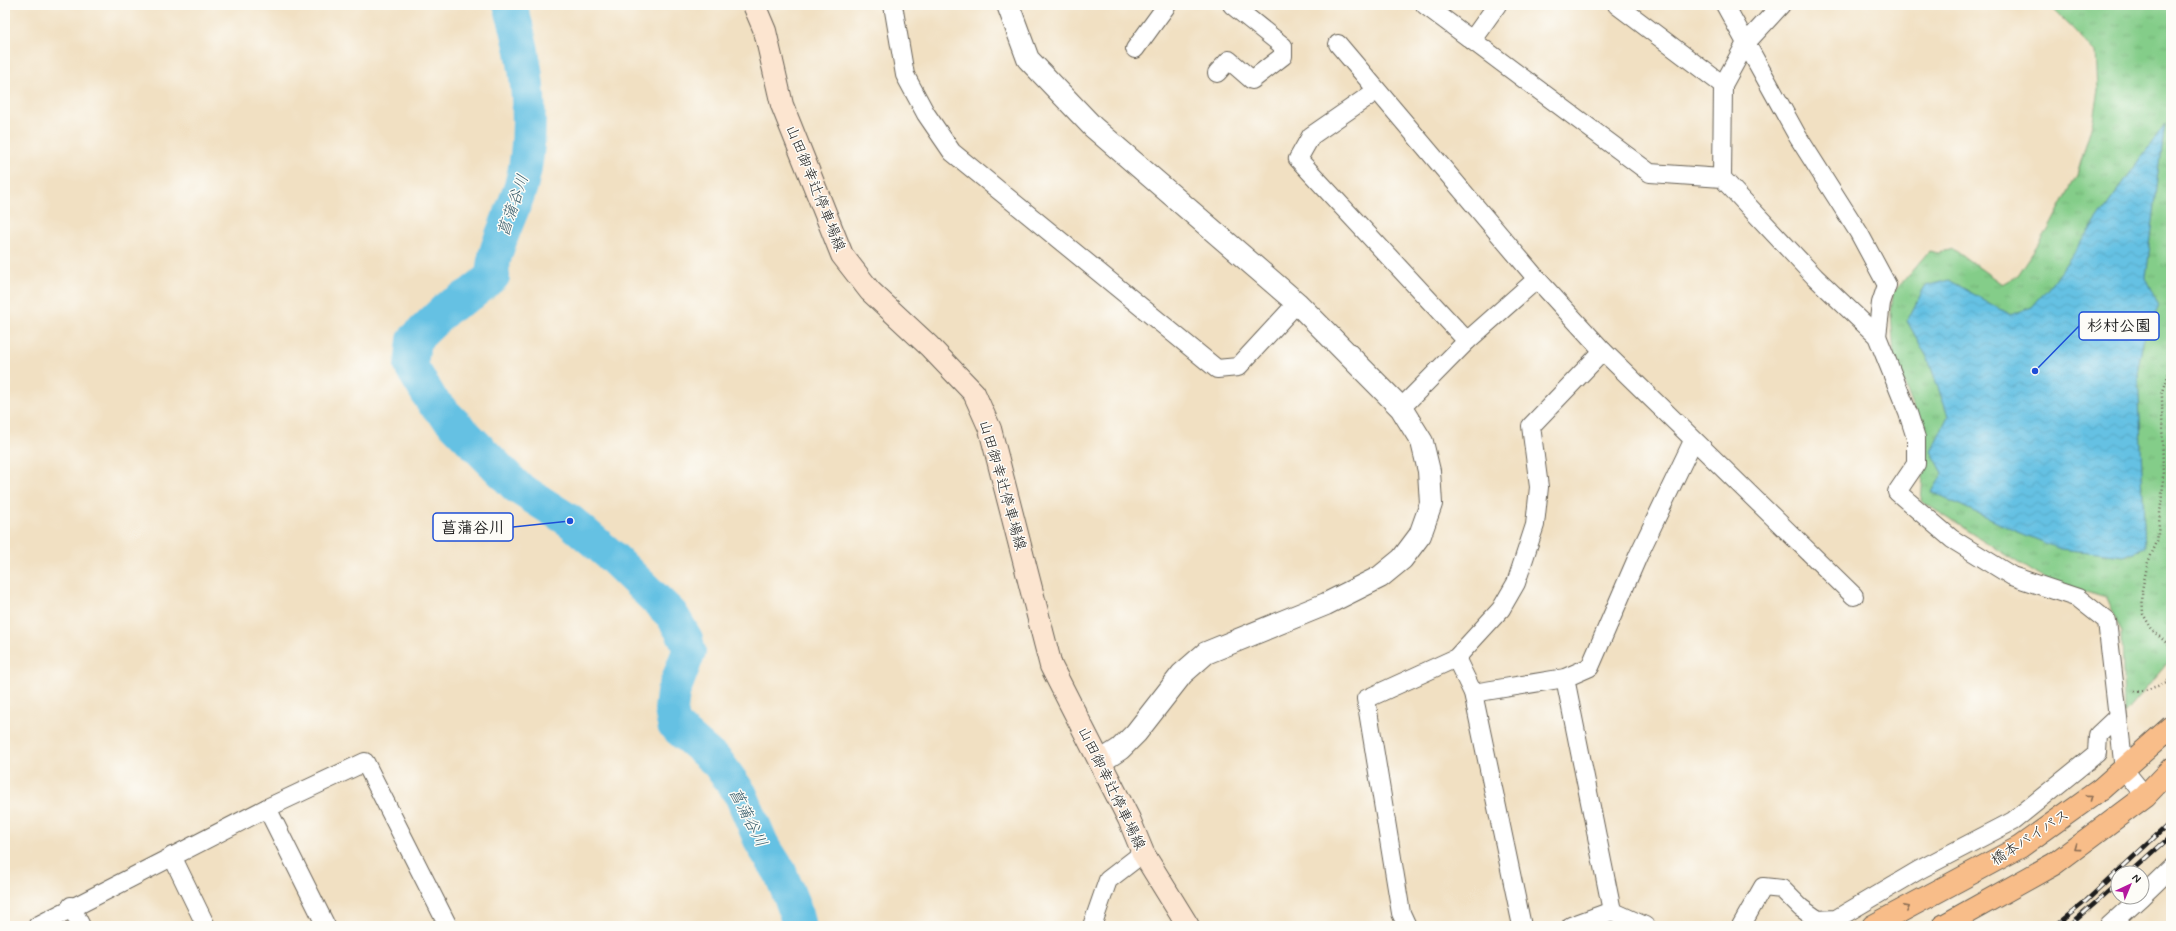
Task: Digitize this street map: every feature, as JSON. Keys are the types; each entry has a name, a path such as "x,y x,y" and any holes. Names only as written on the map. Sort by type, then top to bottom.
{"highway":[{"name":"橋本バイパス","path":"1873,926 2020,847 2101,789 2124,770 2171,726"},
{"path":"1943,926 2054,864 2145,796 2171,769"}],"main road":[{"name":"山田御幸辻停車場線","path":"754,5 765,31 782,105 842,255 870,291 929,346 974,393 992,436 1051,666 1100,762 1143,853 1188,926"}],"street":[{"path":"894,5 905,75 926,114 952,152 1217,369 1238,367 1297,303"},
{"path":"1008,5 1028,59 1093,126 1297,303 1401,408 1422,442 1429,471 1431,504 1420,535 1402,559 1380,577 1326,604 1206,654 1182,674 1136,733 1120,750 1100,762"},
{"path":"1135,49 1167,5"},
{"path":"1217,73 1229,60 1252,80 1283,56 1283,46 1232,5"},
{"path":"1425,5 1650,173 1722,178 1815,277 1877,336 1908,413 1916,438 1916,464 1897,492 1952,539 2012,576 2078,598 2107,621 2116,717 2124,770 2145,796"},
{"path":"1472,40 1497,5"},
{"path":"1617,5 1723,85"},
{"path":"1725,5 1798,137 1859,233 1887,285 1881,303 1877,336"},
{"path":"1722,178 1723,85 1746,43 1781,5"},
{"path":"1338,44 1376,91 1537,279 1603,351 1693,441 1854,596"},
{"path":"1376,91 1312,136 1298,160 1467,340"},
{"path":"1401,408 1467,340 1537,279"},
{"path":"1407,926 1401,913 1366,699 1456,658 1501,609 1516,582 1535,525 1539,487 1531,426 1603,351"},
{"path":"1473,693 1565,678 1590,667 1638,556 1693,441"},
{"path":"1456,658 1473,693 1522,926"},
{"path":"1565,678 1612,911"},
{"path":"1741,926 1763,888 1782,889 1801,908 1818,920 1836,919 1919,870 2013,822 2097,753 2098,735 2116,717"},
{"path":"36,926 72,906 267,808 365,762 448,926"},
{"path":"267,808 326,926"},
{"path":"1092,926 1108,880 1143,853"},
{"path":"172,856 206,926"},
{"path":"2150,888 2171,868"},
{"path":"2109,926 2131,905"},
{"path":"72,906 81,926"},
{"path":"1571,926 1612,911 1645,926"}],"path":[{"path":"2171,366 2162,395 2163,485 2157,542 2148,562 2142,590 2143,614 2153,631 2169,645 2171,652"},
{"path":"2114,692 2145,690 2166,683 2171,674"}],"green space":[{"path":"2049,5 2171,5 2171,659 2124,714 2122,633 2106,598 2048,581 1921,501 1926,439 1894,358 1891,313 1893,293 1929,251 1938,253 1953,249 2002,284 2018,275 2048,230 2077,175 2093,120 2098,90 2096,52"}],"water":[{"path":"2165,124 2146,278 2159,306 2143,342 2138,368 2145,548 2124,556 2060,549 2011,529 1932,492 1943,473 1931,451 1948,416 1928,359 1907,321 1925,286 1949,280 2010,315 2032,307 2050,286"}],"waterway":[{"name":"菖蒲谷川","path":"510,5 521,48 528,95 528,142 526,165 521,186 495,257 493,276 471,294 447,308 414,340 411,366 432,401 517,487 570,521 609,554 672,615 686,639 689,651 673,693 671,710 674,725 718,763 741,795 762,844 780,872 794,907 799,926"}],"railway":[{"path":"2055,926 2086,901 2171,822"},
{"path":"2139,865 2171,836"},
{"path":"2069,926 2110,890"}],"place":[{"name":"杉村公園","path":"2035,371"},
{"name":"菖蒲谷川","path":"570,521"}]}
